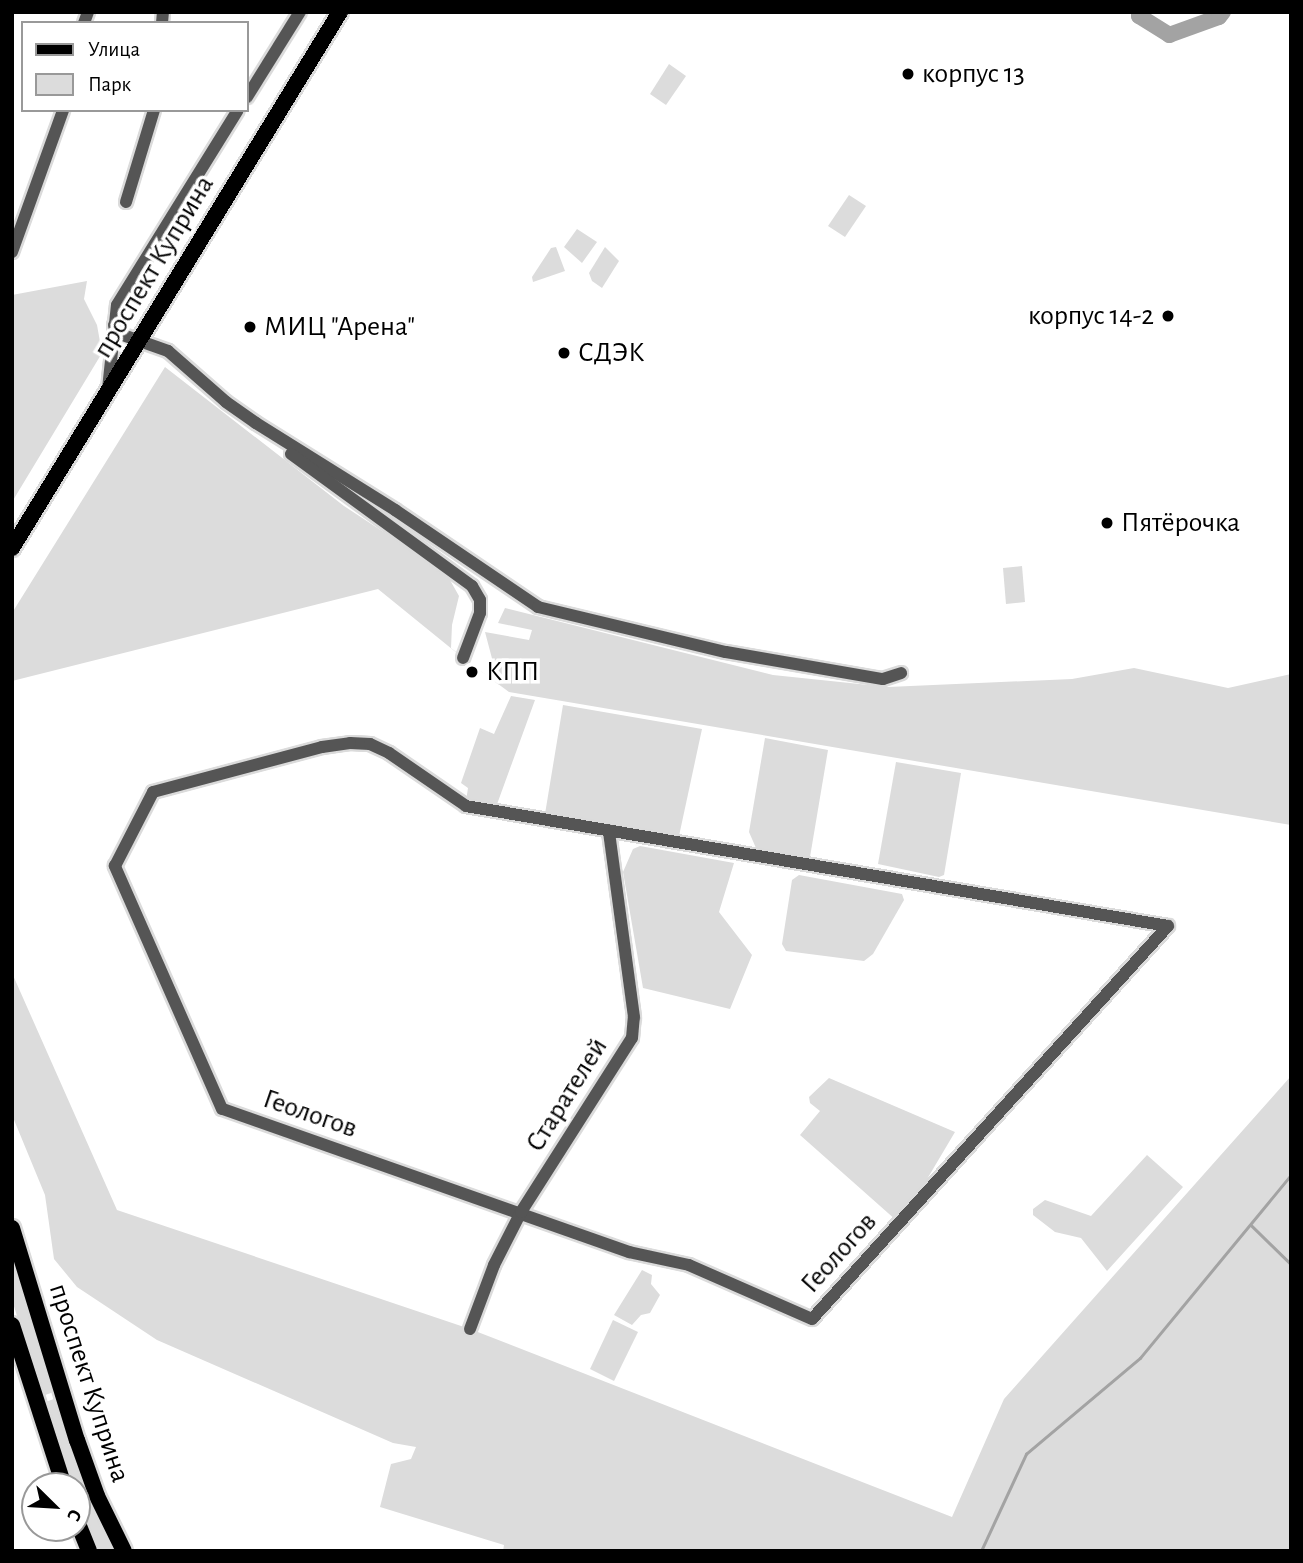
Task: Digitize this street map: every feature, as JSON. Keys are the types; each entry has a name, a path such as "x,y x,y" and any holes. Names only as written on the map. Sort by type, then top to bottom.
{"main road":[{"name":"проспект Куприна","path":"12,548 340,12"},
{"name":"проспект Куприна","path":"12,1228 77,1440 97,1496 124,1551"},
{"name":"проспект Куприна","path":"12,1325 59,1472"}],"street":[{"path":"248,95 300,12"},
{"path":"12,252 61,112"},
{"path":"126,202 153,112"},
{"path":"107,394 114,316 122,296 237,112"},
{"path":"114,325 120,334 169,351 226,402 395,510 538,607 726,652 883,679 901,673"},
{"path":"292,446 288,452 472,586 480,600 480,613 463,658"},
{"name":"Геологов","path":"350,743 369,744 389,753 466,806 609,831 1168,926 812,1319 689,1265 640,1256 222,1109 115,866 153,792 322,747 350,743"},
{"name":"Старателей","path":"470,1329 494,1265 521,1212 632,1038 634,1017 609,831"}],"green space":[{"path":"669,64 686,76 666,105 650,94"},
{"path":"849,195 866,206 845,237 828,226"},
{"path":"577,229 597,242 582,263 564,247"},
{"path":"556,247 565,271 533,282 532,277 551,248"},
{"path":"605,247 619,261 602,288 592,281 589,273"},
{"path":"87,281 84,299 97,325 102,353 12,502 12,295"},
{"path":"165,367 344,506 446,573 459,596 452,625 451,648 487,675 463,658 378,589 12,681 12,613"},
{"path":"1022,566 1025,602 1006,604 1003,568"},
{"path":"505,608 773,675 888,687 1072,679 1134,668 1228,688 1291,674 1291,825 509,692 499,685 485,632 529,640 532,630 498,623"},
{"path":"511,696 535,700 496,807 466,801 468,788 461,783 480,728 494,734"},
{"path":"563,705 702,729 679,836 545,814"},
{"path":"765,738 828,750 810,857 756,848 749,832"},
{"path":"896,762 961,773 944,875 939,877 878,864"},
{"path":"640,846 734,863 719,912 752,955 730,1009 643,988 623,872 633,849"},
{"path":"799,875 902,894 904,900 873,954 864,961 786,951 782,944 792,880"},
{"path":"12,973 117,1210 470,1329 952,1517 1004,1399 1291,1076 1291,1551 503,1551 504,1545 380,1507 391,1464 411,1459 416,1447 393,1443 157,1340 77,1287 54,1259 45,1195 12,1115"},
{"path":"829,1078 955,1132 917,1196 897,1221 800,1135 820,1111 810,1103 809,1097"},
{"path":"1147,1155 1183,1187 1107,1271 1081,1238 1055,1232 1033,1215 1033,1209 1045,1200 1091,1216"},
{"path":"12,1259 54,1392 42,1396 12,1300"},
{"path":"642,1270 652,1275 651,1284 660,1295 650,1313 641,1315 632,1325 614,1315"},
{"path":"613,1320 638,1332 614,1381 590,1369"},
{"path":"57,1398 86,1472 64,1472 42,1403"},
{"path":"91,1485 117,1551 95,1551 91,1541"}],"waterway":[{"path":"1139,12 1139,16 1169,35 1219,17 1223,12"},
{"path":"981,1551 1026,1454 1140,1358 1291,1175"},
{"path":"1251,1225 1291,1264"}],"place":[{"name":"корпус 13","path":"908,74"},
{"name":"корпус 14-2","path":"1168,316"},
{"name":"МИЦ \"Арена\"","path":"250,327"},
{"name":"СДЭК","path":"564,353"},
{"name":"Пятёрочка","path":"1107,523"},
{"name":"КПП","path":"472,672"}]}
